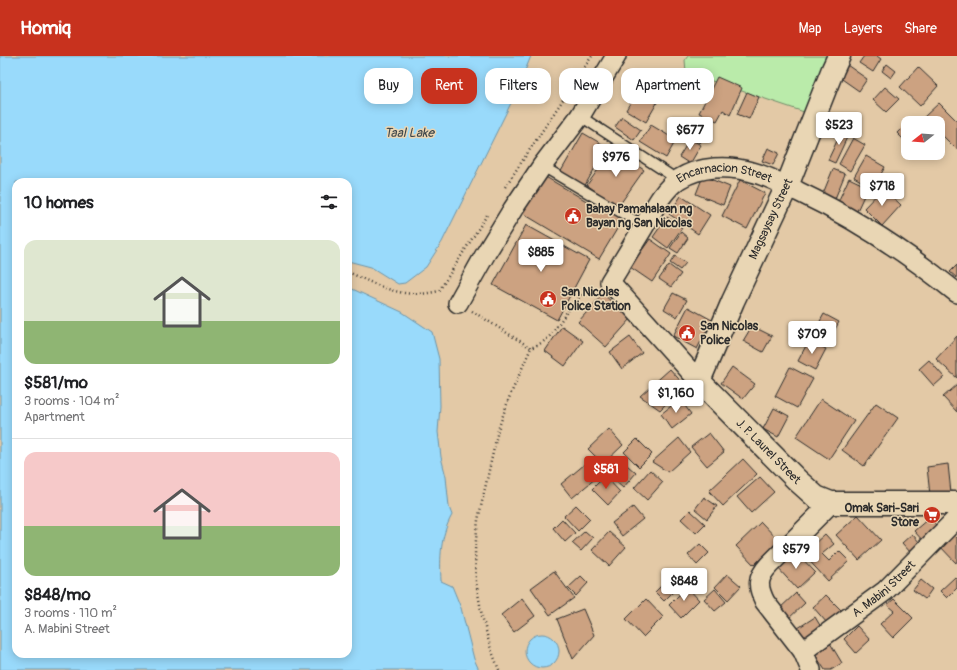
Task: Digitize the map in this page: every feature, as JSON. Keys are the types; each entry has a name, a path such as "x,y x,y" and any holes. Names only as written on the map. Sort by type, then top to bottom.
{"main road":[{"name":"Magsaysay Street","path":"699,381 733,301 787,186 833,68 840,56"},
{"name":"J. P. Laurel Street","path":"699,381 797,480 816,496 831,503 957,503"}],"street":[{"path":"458,303 486,253 542,166 580,116 616,56"},
{"name":"Encarnacion Street","path":"610,282 664,193 678,180 693,172 713,168 732,168 752,172 787,186 822,203 864,227 918,263 957,293"},
{"name":"J. P. Laurel Street","path":"610,282 699,381"},
{"path":"811,670 803,651 765,602 761,594 759,583 765,569 831,503"},
{"name":"A. Mabini Street","path":"803,651 885,591 957,518"}],"lane":[{"path":"580,116 678,180"},
{"path":"542,166 644,226"}],"path":[{"path":"352,274 394,292 420,295 439,291"},
{"path":"499,670 490,646 482,616 476,582 475,550 478,520 498,430 509,398 531,348 549,337 582,294 594,287 610,282"},
{"path":"458,303 531,348"}],"green space":[{"path":"688,56 834,56 810,114 714,82 714,68 686,68 685,60"}],"water":[{"name":"Taal Lake","path":"0,56 531,56 526,68 485,68 485,104 511,104 442,242 426,267 405,283 398,284 371,267 352,262 352,178 12,178 12,658 352,658 352,289 402,312 432,332 439,359 440,406 438,432 441,457 446,477 449,507 452,515 443,539 441,581 452,586 461,608 474,659 479,670 0,670"},
{"path":"542,634 554,639 559,651 554,663 542,668 530,663 525,651 530,639"}],"building":[{"path":"864,56 877,56 881,59 873,72 859,63"},
{"path":"887,64 896,71 891,78 882,71"},
{"path":"847,65 867,79 859,91 839,77"},
{"path":"918,67 938,86 920,106 900,87"},
{"path":"717,77 742,88 730,115 723,110 717,121 699,113 704,104 714,104 714,83"},
{"path":"885,87 899,99 886,112 873,100"},
{"path":"747,92 759,97 749,119 737,114"},
{"path":"939,103 957,121 957,150 945,138 945,116 925,116"},
{"path":"629,104 656,104 646,122 626,110"},
{"path":"622,117 641,130 634,140 615,127"},
{"path":"692,117 709,128 700,143 683,132"},
{"path":"651,125 676,140 666,158 640,142"},
{"path":"843,128 850,131 835,163 828,160"},
{"path":"901,129 901,137 897,133"},
{"path":"583,133 607,147 584,187 560,173"},
{"path":"853,138 865,145 850,171 839,164"},
{"path":"690,139 701,145 690,164 679,157"},
{"path":"768,148 779,153 773,165 762,161"},
{"path":"613,149 644,170 618,207 587,185"},
{"path":"866,156 885,167 873,188 854,177"},
{"path":"833,169 845,174 834,201 822,196"},
{"name":"Bahay Pamahalaan ng Bayan ng San Nicolas","path":"544,176 600,209 602,206 623,219 599,259 522,213"},
{"path":"703,176 730,187 723,205 696,194"},
{"path":"849,178 868,187 856,213 837,204"},
{"path":"740,180 765,193 747,229 722,216"},
{"path":"883,188 901,205 882,226 864,208"},
{"path":"681,196 710,215 698,234 669,214"},
{"path":"667,217 682,228 668,248 653,237"},
{"path":"526,225 589,260 557,320 493,285"},
{"path":"681,232 688,238 678,253 670,248"},
{"path":"650,239 671,254 652,282 630,267"},
{"path":"675,256 686,263 680,270 670,263"},
{"path":"669,265 681,274 671,287 659,279"},
{"path":"957,265 957,278 950,272"},
{"path":"673,293 687,300 677,317 664,309"},
{"path":"603,294 631,319 606,347 578,322"},
{"path":"688,307 712,320 697,349 673,336"},
{"path":"824,314 839,322 827,344 812,336"},
{"path":"562,326 583,341 565,366 545,351"},
{"path":"752,326 772,336 763,352 743,341"},
{"path":"957,336 957,378 936,359"},
{"path":"630,337 642,353 622,369 610,352"},
{"path":"809,340 826,349 815,370 798,361"},
{"path":"929,360 944,377 934,386 919,369"},
{"path":"732,367 755,384 743,399 721,383"},
{"path":"790,367 813,379 797,408 775,396"},
{"path":"670,369 684,385 660,410 640,396"},
{"path":"957,385 957,412 943,397"},
{"path":"680,399 691,414 672,429 661,414"},
{"path":"821,399 854,421 829,459 796,437"},
{"path":"876,403 898,418 864,466 842,450"},
{"path":"774,408 789,416 778,437 763,429"},
{"path":"609,429 623,445 603,464 588,449"},
{"path":"709,433 724,452 707,466 691,447"},
{"path":"679,438 690,452 668,472 652,462"},
{"path":"637,439 652,454 639,467 624,452"},
{"path":"619,458 636,473 623,488 606,473"},
{"path":"743,459 757,474 723,506 709,491"},
{"path":"585,464 596,478 572,498 561,484"},
{"path":"948,464 951,493 930,495 927,467"},
{"path":"650,470 663,482 647,500 634,488"},
{"path":"605,476 620,492 608,505 592,489"},
{"path":"760,477 774,492 751,513 737,497"},
{"path":"704,497 717,506 707,519 695,509"},
{"path":"576,505 590,519 578,531 564,516"},
{"path":"633,507 643,519 622,536 612,523"},
{"path":"690,510 705,524 696,533 681,519"},
{"path":"858,515 881,540 859,560 836,535"},
{"path":"929,518 939,528 924,542 914,531"},
{"path":"562,519 575,533 565,542 553,528"},
{"path":"761,522 779,541 754,565 736,546"},
{"path":"585,531 593,538 581,551 572,543"},
{"path":"609,532 626,547 609,566 592,550"},
{"path":"951,532 957,538 956,563 938,544"},
{"path":"825,534 834,544 822,554 829,561 839,551 849,561 828,581 803,554"},
{"path":"912,534 921,544 911,553 902,543"},
{"path":"700,544 709,553 697,565 688,555"},
{"path":"795,551 815,572 797,589 777,567"},
{"path":"554,571 574,598 550,615 531,588"},
{"path":"727,574 741,586 728,600 715,587"},
{"path":"672,575 681,584 664,601 655,592"},
{"path":"581,576 588,583 576,596 568,588"},
{"path":"955,577 957,579 957,588 947,598 940,591"},
{"path":"921,580 932,589 925,599 913,590"},
{"path":"687,587 699,600 681,618 669,605"},
{"path":"715,589 726,602 715,611 704,599"},
{"path":"796,593 805,603 787,620 778,610"},
{"path":"826,595 841,610 827,623 813,607"},
{"path":"522,598 535,616 514,632 501,615"},
{"path":"646,599 663,617 643,637 626,619"},
{"path":"894,599 913,618 893,638 880,624 894,611 887,605"},
{"path":"583,609 594,635 573,659 557,619"},
{"path":"815,617 824,632 808,643 798,628"},
{"path":"857,626 870,640 856,653 844,639"},
{"path":"830,643 842,663 831,670 825,670 814,653"}],"place":[{"name":"Bahay Pamahalaan ng Bayan ng San Nicolas","path":"573,216"},
{"name":"San Nicolas Police Station","path":"548,299"},
{"name":"San Nicolas Police","path":"687,333"},
{"name":"Omak Sari-Sari Store","path":"932,515"}]}
